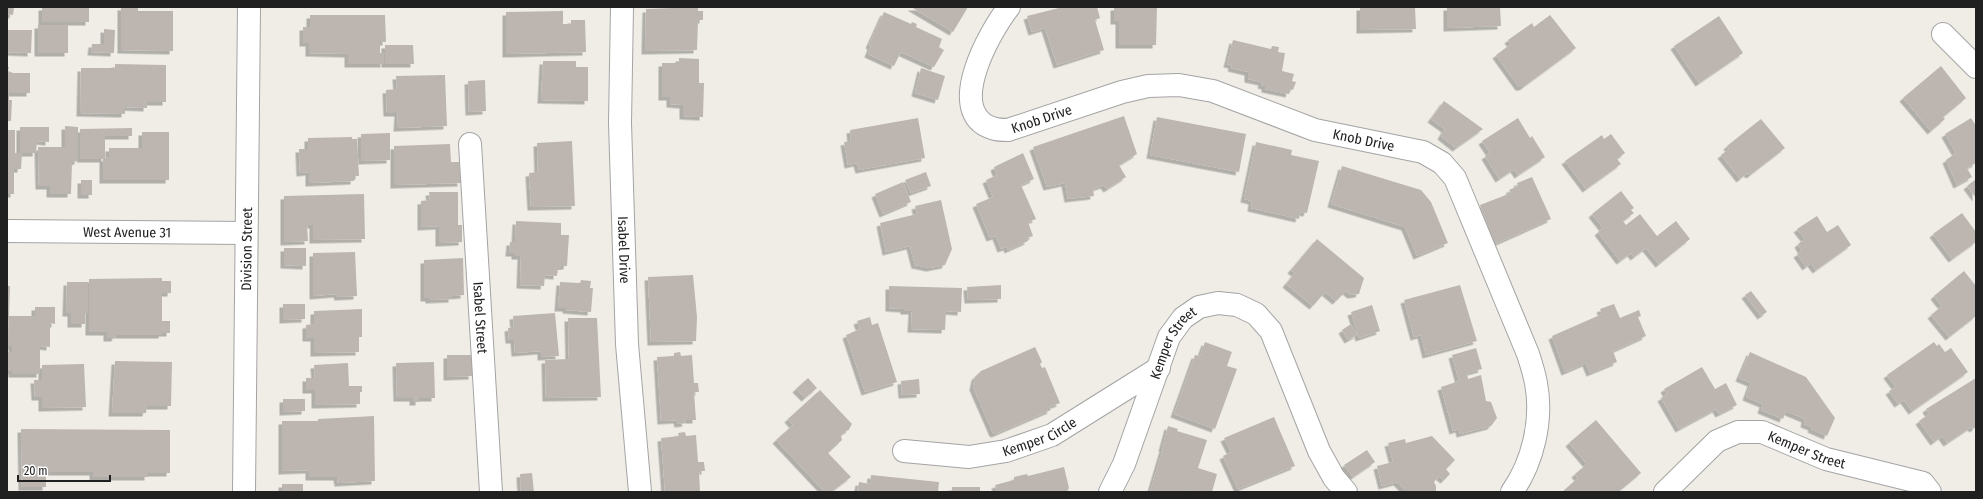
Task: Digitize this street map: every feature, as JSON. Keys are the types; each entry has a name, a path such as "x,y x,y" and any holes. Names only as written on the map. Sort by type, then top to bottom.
{"street":[{"name":"Division Street","path":"244,492 249,7"},
{"name":"Isabel Drive","path":"622,7 620,124 627,344 640,492"},
{"name":"Knob Drive","path":"1009,7 1000,18 983,49 970,88 971,104 979,118 991,128 1008,130 1122,92 1148,86 1179,85 1213,91 1315,130 1423,152 1442,163 1455,178 1528,354 1536,384 1538,414 1534,445 1521,480 1512,492"},
{"path":"1943,34 1976,67"},
{"name":"Isabel Street","path":"470,144 491,492"},
{"name":"West Avenue 31","path":"7,231 246,233"},
{"name":"Kemper Street","path":"1110,492 1124,464 1169,337 1183,318 1200,307 1218,303 1237,305 1256,314 1271,330 1320,451 1334,478 1346,492"},
{"name":"Kemper Circle","path":"904,451 969,457 1006,451 1052,435 1159,368"},
{"name":"Kemper Street","path":"1665,492 1717,441 1738,432 1762,432 1826,459 1926,488"}],"building":[{"path":"7,7 14,7 13,15 7,14"},
{"path":"42,7 89,7 89,22 42,22"},
{"path":"121,7 138,7 138,11 173,11 173,51 121,50"},
{"path":"698,7 698,11 703,11 703,20 698,20 697,50 645,51 646,9"},
{"path":"911,7 968,7 953,32"},
{"path":"1063,7 1097,7 1100,18 1095,20 1104,50 1057,65 1045,28 1032,32 1027,16"},
{"path":"1114,7 1157,7 1156,45 1119,45 1119,21 1114,21"},
{"path":"1360,7 1415,7 1416,29 1360,30"},
{"path":"1447,7 1500,7 1501,26 1447,28"},
{"path":"563,11 563,24 571,24 571,20 585,20 586,52 506,54 506,12"},
{"path":"884,12 911,24 912,22 917,24 916,27 942,39 939,47 944,50 934,67 901,52 894,66 868,54 871,46 869,45"},
{"path":"310,15 385,15 386,42 380,42 380,53 384,53 384,64 348,64 348,54 309,53 309,43 303,43 303,27 310,27"},
{"path":"1550,15 1576,48 1523,87 1519,87 1496,55 1511,44 1508,40 1532,23 1534,27"},
{"path":"1719,16 1743,53 1699,83 1674,46"},
{"path":"38,25 68,25 68,53 38,53"},
{"path":"104,29 115,30 114,53 91,52 92,44 104,44"},
{"path":"7,30 32,30 31,53 7,52"},
{"path":"1233,40 1271,49 1272,46 1279,47 1278,52 1285,53 1282,71 1294,74 1292,81 1296,82 1293,90 1290,89 1289,94 1265,89 1265,86 1261,85 1262,82 1248,79 1248,72 1231,68 1232,65 1227,64"},
{"path":"385,45 413,45 414,64 385,64"},
{"path":"679,58 699,59 699,83 704,83 703,117 683,116 683,105 670,104 670,97 662,97 662,63 679,63"},
{"path":"543,61 576,61 576,67 588,67 588,101 541,100"},
{"path":"115,64 166,65 166,102 147,102 147,108 125,107 125,114 80,113 81,68 115,68"},
{"path":"1941,66 1966,98 1943,117 1945,119 1931,131 1903,98"},
{"path":"7,67 9,67 8,71 13,73 30,73 30,93 9,93 9,100 12,100 11,121 7,121"},
{"path":"921,68 945,76 938,100 915,93"},
{"path":"445,75 447,126 397,128 398,113 387,113 386,90 397,89 396,76"},
{"path":"485,80 486,111 469,112 468,81"},
{"path":"1444,101 1483,129 1456,148 1441,136 1445,129 1431,119"},
{"path":"1124,116 1137,154 1119,165 1126,177 1107,189 1104,185 1093,189 1094,196 1068,199 1065,183 1047,187 1033,147"},
{"path":"1157,117 1246,134 1239,172 1150,155"},
{"path":"918,118 925,158 859,170 857,163 848,165 844,142 851,141 850,130"},
{"path":"1518,118 1530,138 1532,136 1545,157 1518,175 1514,169 1499,179 1485,156 1490,153 1482,141"},
{"path":"1971,118 1976,126 1976,163 1967,168 1972,177 1957,185 1946,160 1956,153 1945,134"},
{"path":"1761,119 1785,148 1750,175 1747,173 1740,179 1721,155 1729,149 1727,146"},
{"path":"65,126 78,127 78,161 72,162 71,194 50,194 50,186 39,186 38,147 65,147"},
{"path":"20,127 49,127 49,142 37,141 36,153 22,153 21,169 14,169 14,194 7,194 7,130 15,130 15,153 20,153"},
{"path":"132,128 132,136 105,136 105,158 109,157 109,148 142,148 142,132 169,132 169,180 103,180 103,159 80,159 80,129"},
{"path":"390,133 390,160 361,161 361,134"},
{"path":"1611,134 1625,153 1617,159 1621,164 1586,189 1565,161 1602,135 1604,139"},
{"path":"352,137 352,139 357,139 359,176 354,176 354,181 309,183 309,172 300,173 299,149 308,149 308,138"},
{"path":"572,141 575,206 531,207 529,173 538,172 537,143"},
{"path":"1256,142 1292,150 1291,155 1319,161 1307,213 1300,212 1299,219 1251,208 1252,201 1244,199"},
{"path":"450,144 451,162 459,162 461,183 394,185 394,146"},
{"path":"1023,153 1034,179 1021,185 1036,219 1028,222 1033,236 1027,238 1028,241 1008,250 1007,247 1001,249 996,236 990,238 976,204 993,197 986,180 997,175 994,167"},
{"path":"1342,166 1421,190 1431,202 1448,243 1417,256 1405,227 1331,204"},
{"path":"926,172 931,186 911,193 905,180"},
{"path":"1532,177 1551,219 1495,244 1480,205 1511,193 1509,190 1518,186 1517,183"},
{"path":"1976,179 1976,198 1967,186"},
{"path":"81,180 92,180 92,195 81,195"},
{"path":"903,182 911,202 883,214 875,194"},
{"path":"1621,191 1634,208 1631,210 1634,213 1623,221 1626,225 1640,214 1657,236 1676,221 1690,239 1659,264 1646,248 1634,257 1631,253 1620,261 1598,232 1603,228 1592,214"},
{"path":"429,192 458,192 458,225 462,225 462,242 439,243 439,226 421,227 421,201 430,200"},
{"path":"364,194 365,239 313,240 313,225 307,225 308,241 284,242 284,196"},
{"path":"941,200 952,249 945,265 930,268 915,265 910,246 886,252 880,223 917,214 915,206"},
{"path":"1962,213 1976,232 1976,242 1952,259 1933,234"},
{"path":"1817,216 1827,232 1838,225 1851,245 1816,270 1811,263 1806,267 1797,254 1802,251 1798,244 1805,239 1797,229"},
{"path":"516,221 561,223 561,235 569,235 567,266 561,266 561,270 557,270 557,276 545,275 544,286 520,285 521,256 515,256 515,253 509,253 510,242 515,242"},
{"path":"1317,239 1364,278 1359,294 1351,295 1346,291 1336,301 1325,292 1313,306 1286,284 1295,273 1291,270"},
{"path":"284,248 306,248 306,266 284,265"},
{"path":"355,252 357,296 338,297 337,294 313,296 313,253"},
{"path":"463,258 464,295 452,296 452,299 429,300 429,298 424,298 424,260"},
{"path":"1964,271 1976,286 1976,316 1949,337 1931,315 1942,306 1934,296"},
{"path":"693,275 697,317 696,341 651,342 648,277"},
{"path":"162,278 162,281 171,281 171,293 162,293 162,321 170,321 170,333 162,333 162,335 116,335 115,338 107,338 107,332 89,332 89,279"},
{"path":"581,280 591,281 590,288 593,288 591,312 558,308 560,282 580,283"},
{"path":"67,282 88,282 88,313 85,313 85,324 71,324 71,313 66,313"},
{"path":"1001,285 1001,299 968,300 967,287"},
{"path":"1460,285 1477,341 1426,355 1421,335 1414,337 1404,300"},
{"path":"7,286 10,286 9,316 35,316 35,307 55,307 55,324 50,323 50,347 40,346 40,374 12,374 12,371 7,371 7,352 12,352 12,346 7,346 9,320 7,320"},
{"path":"889,286 962,288 961,312 946,311 945,330 911,329 912,311 889,308"},
{"path":"1751,291 1767,312 1761,316 1745,295"},
{"path":"283,304 305,304 305,319 283,320"},
{"path":"1614,304 1620,318 1639,310 1641,316 1638,317 1646,336 1613,351 1617,362 1590,373 1586,363 1565,372 1552,336 1602,314 1600,309"},
{"path":"1372,305 1380,331 1359,338 1351,312"},
{"path":"362,309 362,337 359,337 359,352 314,353 314,338 306,338 306,325 314,324 314,311"},
{"path":"555,313 559,356 541,357 541,351 515,353 514,340 509,340 508,328 514,327 513,316"},
{"path":"870,317 872,325 878,323 897,382 865,392 846,335 860,329 857,321"},
{"path":"568,318 597,318 601,397 546,398 545,360 569,359"},
{"path":"1351,324 1357,335 1348,340 1342,330"},
{"path":"1205,342 1232,352 1227,366 1237,369 1215,429 1174,414 1195,355 1200,356"},
{"path":"1934,342 1937,346 1939,344 1945,352 1951,348 1968,372 1912,411 1904,400 1898,404 1889,391 1896,387 1887,375"},
{"path":"1035,347 1042,362 1040,364 1042,368 1045,367 1060,403 1049,407 1051,410 995,434 993,433 973,387 975,377 981,371"},
{"path":"1476,348 1482,369 1467,373 1468,379 1481,375 1486,401 1491,402 1497,418 1491,426 1460,434 1459,429 1453,431 1441,387 1459,381 1452,355"},
{"path":"680,352 681,356 692,355 694,383 698,383 699,392 694,392 696,420 685,420 686,423 678,424 677,420 661,421 657,357 674,356 674,353"},
{"path":"1750,352 1806,377 1835,418 1827,436 1804,424 1805,419 1786,411 1783,419 1761,410 1763,404 1746,397 1751,383 1739,378"},
{"path":"447,355 472,355 472,376 447,377"},
{"path":"115,361 172,362 171,406 147,406 146,413 112,413"},
{"path":"434,362 435,398 419,398 419,402 413,402 413,398 397,398 396,363"},
{"path":"348,363 349,386 362,386 362,392 360,392 360,404 315,405 315,390 306,390 306,378 315,378 314,365"},
{"path":"84,364 86,407 42,408 42,397 35,397 34,380 42,380 42,365"},
{"path":"1702,367 1715,389 1726,383 1737,405 1719,414 1716,409 1679,429 1661,398 1667,394 1664,389"},
{"path":"808,378 817,388 805,398 796,389"},
{"path":"1976,378 1976,427 1973,429 1971,427 1947,443 1942,436 1934,442 1919,421 1929,414 1926,409"},
{"path":"919,379 920,394 902,395 901,381"},
{"path":"820,390 852,424 848,431 847,430 841,436 842,440 828,453 851,477 831,492 825,492 776,440 793,425 788,419"},
{"path":"283,399 305,399 305,411 283,412"},
{"path":"374,416 375,481 338,483 337,477 309,477 309,470 282,471 282,421 318,421 318,419"},
{"path":"1274,417 1295,466 1238,489 1223,456 1231,452 1224,438"},
{"path":"1596,420 1641,473 1618,492 1562,492 1578,478 1575,474 1587,464 1569,443"},
{"path":"1168,426 1178,429 1177,431 1207,440 1198,468 1217,474 1212,492 1191,492 1186,490 1185,492 1150,492"},
{"path":"21,429 170,430 170,473 148,473 148,477 93,477 93,472 46,472 46,487 22,487"},
{"path":"685,432 686,436 696,435 698,462 704,462 705,471 699,471 700,492 665,492 661,438 679,436 678,433"},
{"path":"1432,436 1455,460 1446,469 1450,474 1444,480 1439,476 1434,482 1436,492 1407,492 1397,482 1382,486 1377,466 1393,462 1388,443 1405,439 1406,443"},
{"path":"1367,450 1375,462 1353,477 1344,465"},
{"path":"1064,467 1069,488 1067,492 997,492 995,485 1014,480 1014,477 1027,474 1028,476"},
{"path":"532,473 534,492 521,492 520,474"},
{"path":"871,475 939,482 938,492 857,492 859,482 870,484"},
{"path":"282,484 303,484 303,492 282,492"},
{"path":"952,487 980,487 980,492 952,492"}]}
